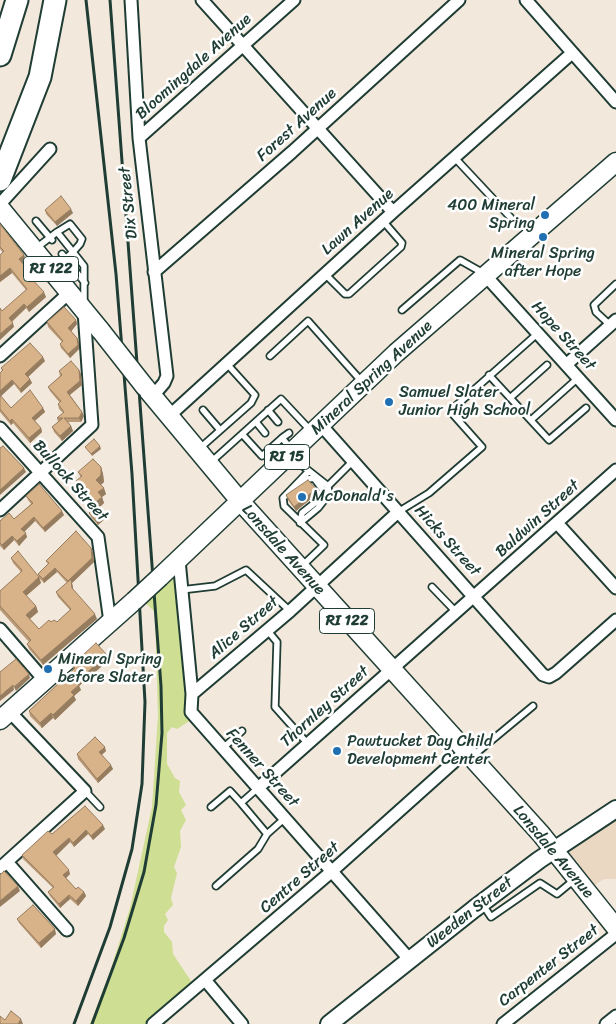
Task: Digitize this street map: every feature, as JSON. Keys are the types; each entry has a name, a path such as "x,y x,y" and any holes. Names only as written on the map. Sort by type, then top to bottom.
{"highway":[{"path":"0,55 18,0"},
{"path":"0,180 40,77 55,0"}],"main road":[{"name":"Mineral Spring Avenue","path":"5,716 179,560 240,501 288,448 317,429 485,274 616,162"},
{"name":"Lonsdale Avenue","path":"0,208 208,464 390,671 554,850 616,928"},
{"name":"Weeden Street","path":"329,1024 482,903 554,850 616,809"}],"street":[{"name":"Dix Street","path":"130,0 139,138 167,376 164,383 148,392"},
{"path":"202,0 316,129 393,212"},
{"name":"Bloomingdale Avenue","path":"139,138 294,0"},
{"name":"Forest Avenue","path":"154,272 459,0"},
{"path":"526,0 616,102"},
{"name":"Lawn Avenue","path":"168,417 383,221 572,53"},
{"path":"0,204 50,149"},
{"name":"Hope Street","path":"485,274 616,420"},
{"path":"0,356 70,292"},
{"path":"0,510 92,425 84,310"},
{"path":"567,364 613,322"},
{"name":"Bullock Street","path":"0,428 98,537 110,622"},
{"name":"Hicks Street","path":"317,429 353,461 543,675 549,677 616,620"},
{"name":"Baldwin Street","path":"390,671 616,470"},
{"name":"Alice Street","path":"192,694 290,611 398,512"},
{"path":"557,523 616,588"},
{"name":"Fenner Street","path":"179,560 192,694 191,712 410,960"},
{"path":"0,630 45,680"},
{"name":"Thornley Street","path":"258,788 390,671"},
{"path":"5,716 85,790 3,865 66,930"},
{"name":"Centre Street","path":"153,1024 206,981 468,755"},
{"name":"Carpenter Street","path":"503,1024 616,934"},
{"path":"206,981 242,1024"},
{"path":"606,1024 616,1016"}],"lane":[{"path":"454,158 510,218"},
{"path":"36,221 51,239"},
{"path":"325,274 345,294 349,294 401,247 402,243 383,221"},
{"path":"34,250 70,224 82,238 73,252 64,256 52,270"},
{"path":"57,232 84,266 84,310"},
{"path":"64,256 84,283"},
{"path":"402,310 460,260 485,274"},
{"path":"613,322 596,312 594,305 616,284"},
{"path":"270,356 308,320 364,384"},
{"path":"398,512 429,493 482,447 450,411 537,334"},
{"path":"197,450 251,403 255,395 227,364"},
{"path":"510,398 547,365"},
{"path":"489,375 549,440 586,408"},
{"path":"531,420 578,378"},
{"path":"208,464 281,399 317,429"},
{"path":"202,410 220,430"},
{"path":"268,410 278,422"},
{"path":"256,422 266,433"},
{"path":"288,433 288,448 309,471 328,486 329,494 318,508 300,523"},
{"path":"242,434 262,456 288,448"},
{"path":"328,486 353,461"},
{"path":"283,498 309,471"},
{"path":"283,498 308,479 314,478 323,490 321,498 302,513 300,523"},
{"path":"283,498 284,506 324,545 300,568"},
{"path":"181,590 215,586 246,570 290,611"},
{"path":"432,587 457,613"},
{"path":"267,630 277,642 275,707 308,744"},
{"path":"468,755 533,706"},
{"path":"223,748 242,731"},
{"path":"241,803 258,788"},
{"path":"85,790 100,807"},
{"path":"211,807 230,791 267,834"},
{"path":"216,886 258,850 267,834 285,818"},
{"path":"482,903 491,917 540,883 557,894 576,878"}],"shaded area":[{"path":"616,806 616,879 604,879 586,891 557,844"}],"green space":[{"path":"177,560 194,718 177,729 172,727 167,733 167,764 175,778 180,781 179,792 186,805 181,810 186,820 180,831 181,847 174,867 177,873 171,898 173,905 165,914 168,920 164,926 164,932 172,942 173,954 195,987 152,1024 90,1024 109,975 130,908 152,807 158,715 155,612 138,596"}],"building":[{"path":"61,196 71,209 55,222 45,210"},
{"path":"0,224 24,255 19,259 31,274 29,276 44,292 27,307 24,304 9,318 13,323 0,334 0,308 2,311 27,289 10,268 0,276 0,255 4,251 0,247"},
{"path":"64,307 76,320 68,328 77,338 78,345 68,354 60,344 63,341 47,322"},
{"path":"30,343 43,357 25,374 30,379 20,389 12,380 0,391 0,373 3,370 1,368"},
{"path":"71,361 79,370 80,381 67,392 82,412 79,418 64,418 71,426 60,436 52,427 63,418 57,418 64,412 58,404 61,401 48,387 62,375 59,371"},
{"path":"30,390 43,408 32,418 41,428 29,438 0,409 0,395 11,408"},
{"path":"94,439 100,446 91,454 85,447"},
{"path":"3,446 24,468 0,490 0,448"},
{"path":"93,459 101,467 101,475 96,480 104,488 98,492 102,497 91,506 80,493 83,489 76,481 82,476 78,472"},
{"name":"McDonald's","path":"308,480 316,489 294,507 286,495"},
{"path":"39,484 62,511 43,528 34,517 21,529 26,533 17,541 12,536 2,545 0,543 0,521 9,513 14,519 33,503 26,496"},
{"path":"98,505 105,513 96,521 89,513"},
{"path":"76,531 91,548 92,558 68,581 55,568 43,579 38,574 49,563 46,561"},
{"path":"18,551 39,577 23,592 36,606 26,615 39,629 49,620 57,622 71,609 56,592 71,579 72,588 95,614 41,660 27,644 31,640 0,606 0,591 22,570 11,558"},
{"path":"96,643 107,655 76,682 79,685 71,692 74,695 53,715 51,713 40,723 29,711 75,668 72,665"},
{"path":"16,659 29,674 0,696 0,672"},
{"path":"95,737 105,747 99,752 111,765 97,779 77,754"},
{"path":"85,806 103,825 91,836 86,830 73,843 69,838 53,852 69,870 63,875 76,889 78,887 84,892 76,901 69,895 59,904 48,892 54,887 22,855 48,831 52,834"},
{"path":"4,871 18,886 0,901 0,875"},
{"path":"33,905 55,929 39,943 17,919"},
{"path":"11,1011 21,1019 18,1024 0,1024 0,1016 5,1020"}],"railway":[{"path":"74,1024 110,927 132,849 142,784 145,702 132,474 116,274 86,0"},
{"path":"92,1024 124,938 144,872 156,805 162,733 161,686 110,0"}],"place":[{"name":"400 Mineral Spring","path":"545,215"},
{"name":"Mineral Spring after Hope","path":"543,237"},
{"name":"Samuel Slater Junior High School","path":"389,402"},
{"name":"McDonald's","path":"302,497"},
{"name":"Mineral Spring before Slater","path":"48,669"},
{"name":"Pawtucket Day Child Development Center","path":"337,751"}]}
